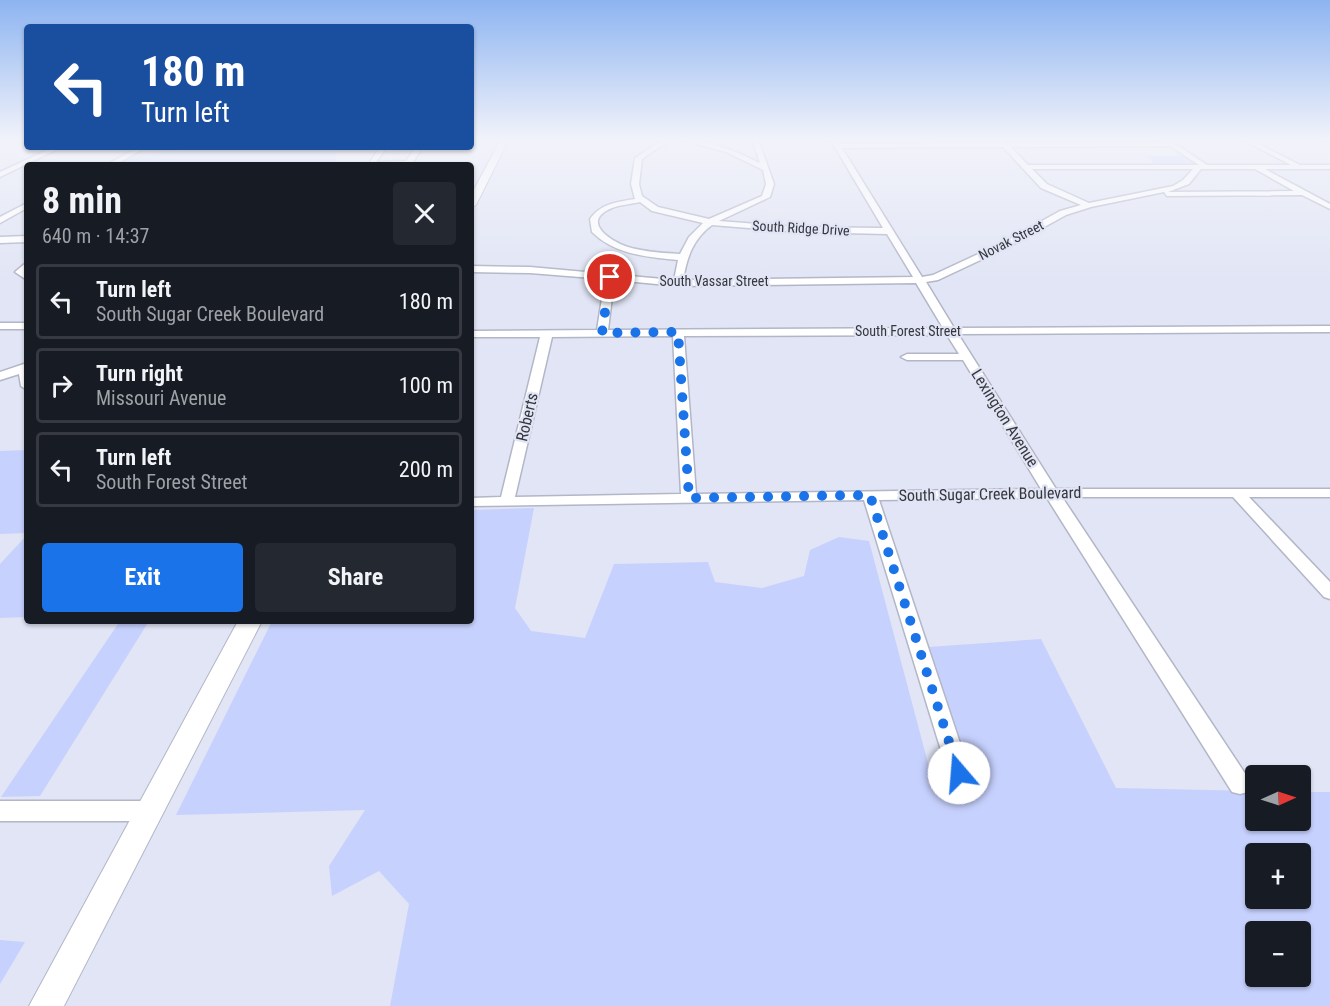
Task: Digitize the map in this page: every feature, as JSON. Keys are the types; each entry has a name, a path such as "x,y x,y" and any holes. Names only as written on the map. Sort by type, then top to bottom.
{"main road":[{"path":"46,1006 248,624"}],"street":[{"path":"636,186 640,200 603,209 594,219 595,230 605,239 627,248 682,257"},
{"path":"678,283 682,257 694,235 712,221 766,197 769,186"},
{"name":"Lexington Avenue","path":"862,186 921,280 949,331 1240,785"},
{"path":"1044,186 1089,205"},
{"name":"Novak Street","path":"921,280 935,278 1005,245 1063,213 1089,205 1151,194 1179,186"},
{"path":"1292,186 1330,207"},
{"path":"1151,194 1305,193"},
{"name":"South Ridge Drive","path":"640,200 671,214 712,221 794,230 890,231"},
{"path":"0,220 24,207"},
{"path":"0,240 24,239"},
{"name":"South Vassar Street","path":"474,269 530,270 678,283 921,280"},
{"path":"602,333 610,277"},
{"path":"0,326 24,326"},
{"name":"South Forest Street","path":"474,334 1330,329"},
{"path":"678,332 689,498"},
{"name":"Roberts","path":"507,501 547,333"},
{"path":"908,357 967,357"},
{"path":"0,376 24,368"},
{"name":"South Sugar Creek Boulevard","path":"474,502 1052,493 1330,493"},
{"path":"1237,493 1330,593"},
{"path":"870,495 959,773"},
{"path":"0,811 149,811"}],"shaded area":[{"path":"24,450 24,533 0,534 0,451"},
{"path":"534,508 515,608 531,631 585,638 614,564 708,562 715,582 762,588 804,576 810,550 839,537 869,541 932,778 974,785 929,647 1041,639 1116,788 1245,791 1245,831 1311,831 1311,792 1330,792 1330,1006 390,1006 409,904 379,871 332,896 329,866 365,810 176,815 271,624 474,624 474,510"},
{"path":"24,538 24,617 0,618 0,564"},
{"path":"118,624 147,624 40,796 1,797"},
{"path":"0,940 25,942 0,984"}],"route":[{"path":"610,277 602,333 678,332 689,498 870,495 959,773"}]}
